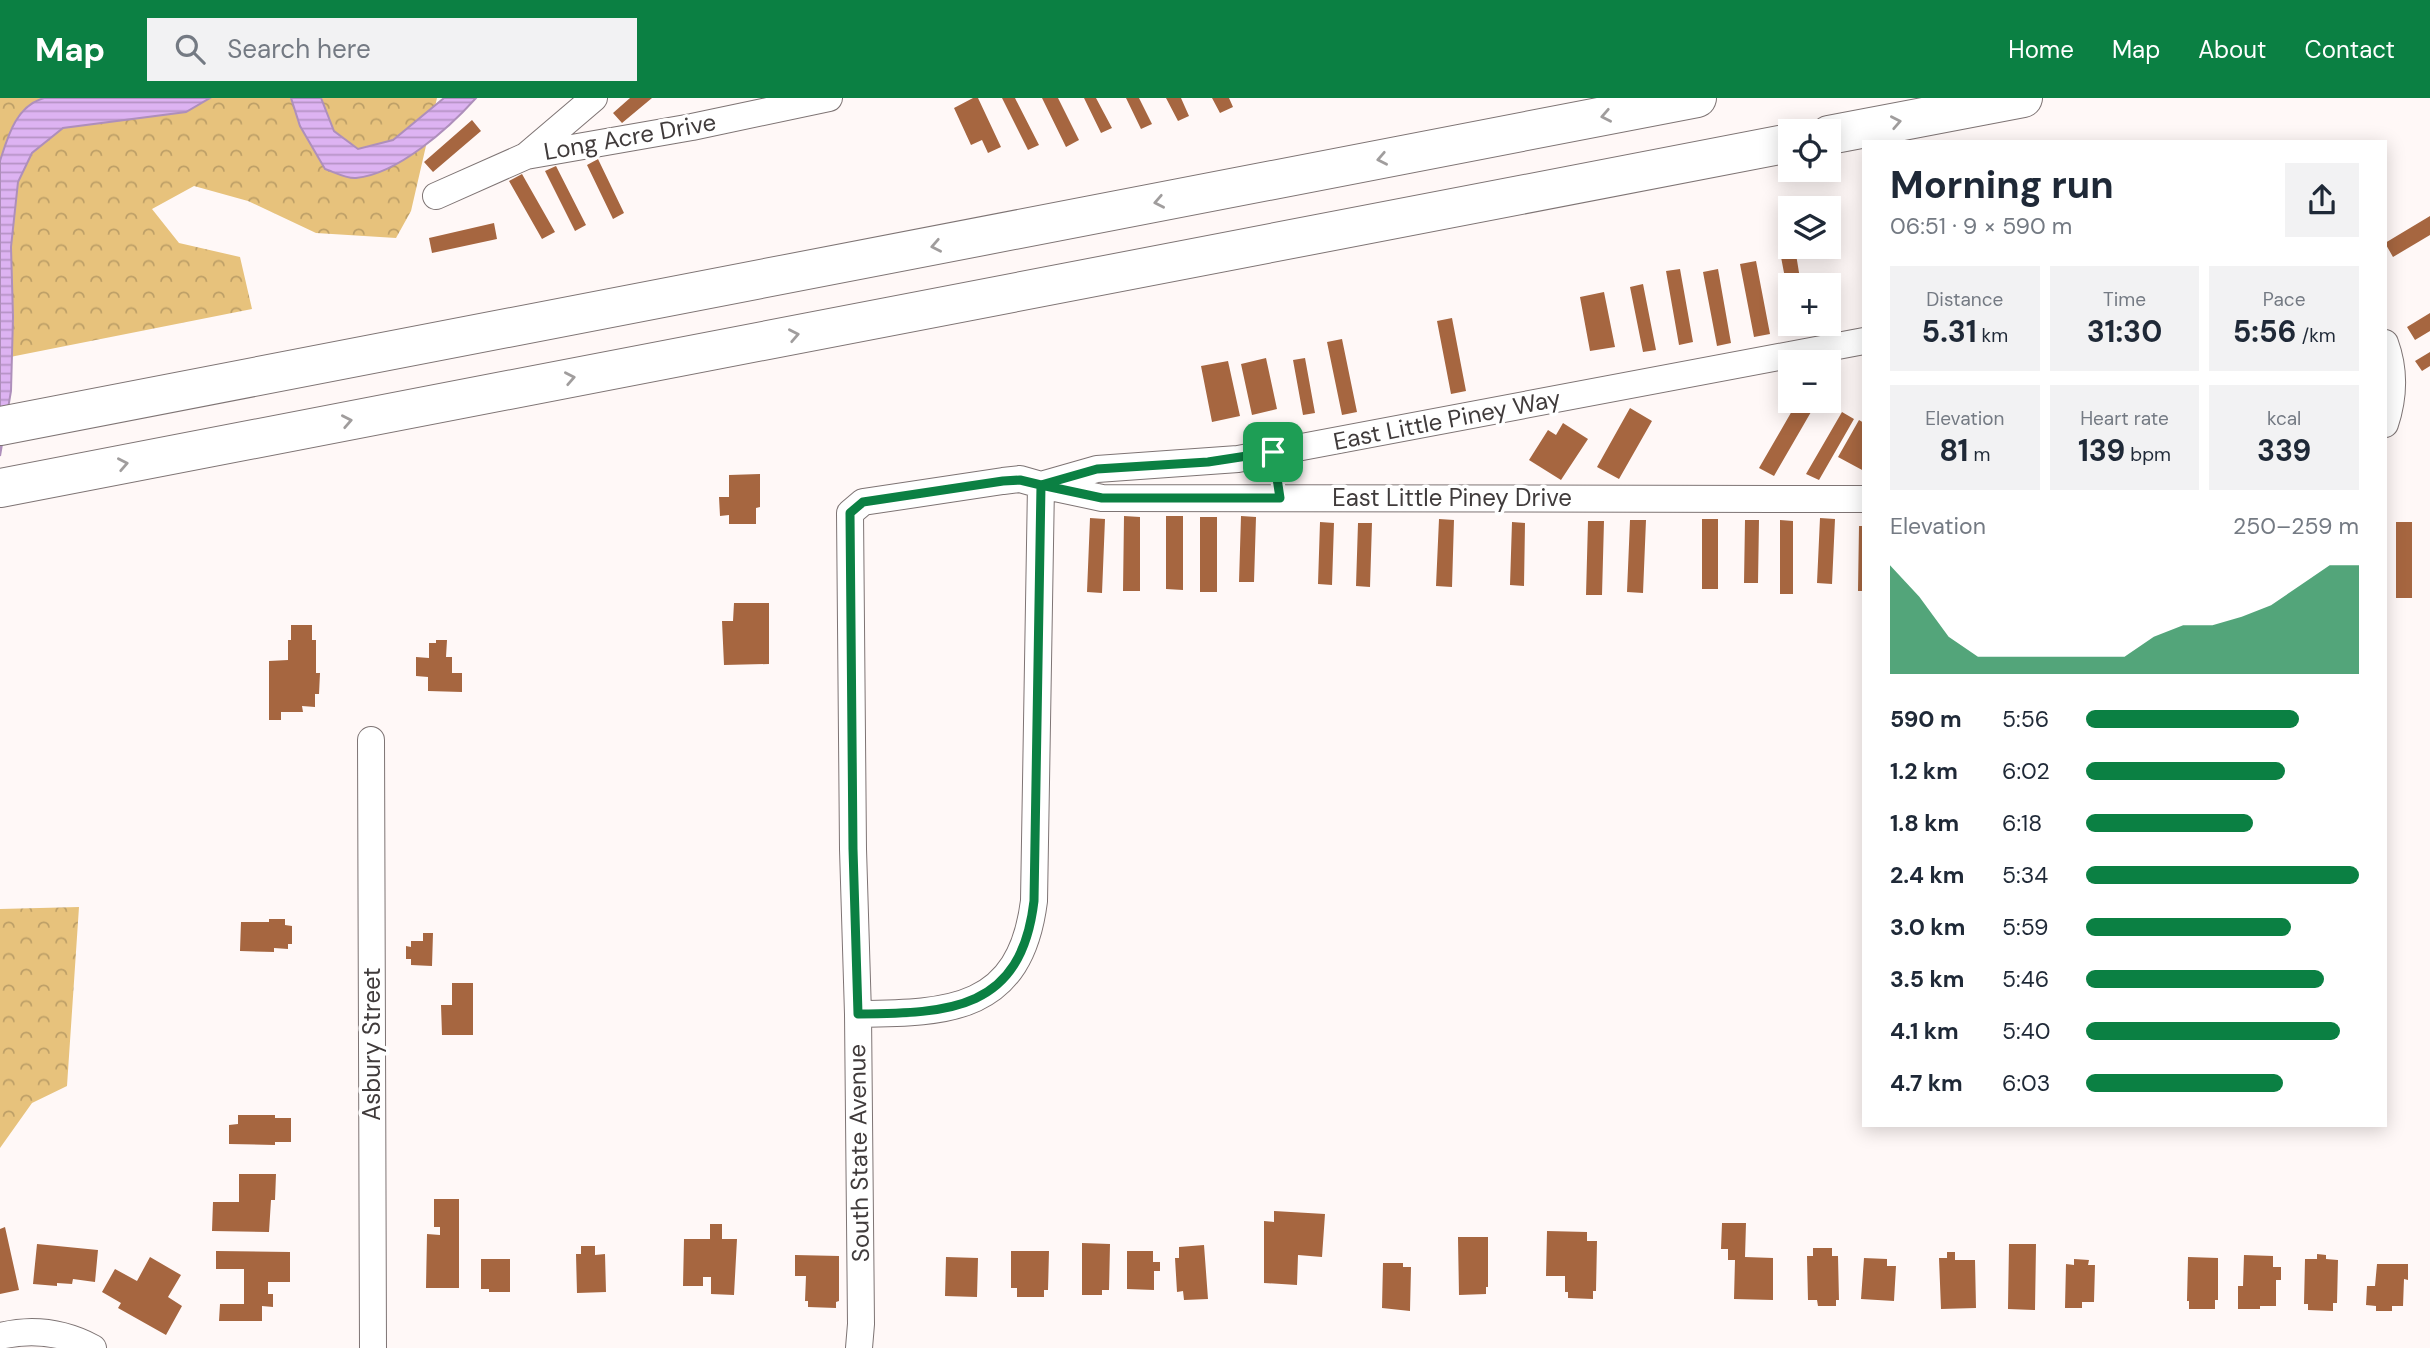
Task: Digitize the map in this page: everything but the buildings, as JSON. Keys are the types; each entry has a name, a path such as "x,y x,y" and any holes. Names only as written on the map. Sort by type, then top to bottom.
{"highway":[{"path":"0,426 1697,98"},
{"path":"1841,133 2023,98"},
{"path":"0,488 1778,145"}],"street":[{"path":"526,156 594,98"},
{"name":"Long Acre Drive","path":"436,196 526,156 692,127 829,98"},
{"name":"East Little Piney Way","path":"863,502 1003,481 1020,480 1041,485 1097,469 1208,462 1273,452 1862,341"},
{"path":"2387,352 2393,377 2391,407 2387,418"},
{"path":"1273,452 1280,498"},
{"path":"858,1014 918,1013 967,1003 991,989 1011,968 1021,954 1031,927 1035,887 1041,485"},
{"name":"East Little Piney Drive","path":"1041,485 1102,498 1862,499"},
{"name":"South State Avenue","path":"859,1348 858,1014 849,528 850,513 863,502"},
{"name":"Asbury Street","path":"371,740 373,1348"},
{"path":"0,1336 29,1331 64,1335 93,1348"}],"green space":[{"path":"0,98 437,98 411,211 396,238 316,233 248,201 194,186 152,209 179,243 240,257 252,309 0,359"},
{"path":"79,907 67,1086 32,1103 0,1148 0,909"}],"shaded area":[{"path":"44,98 210,98 186,112 63,128 32,153 18,182 11,247 11,391 0,456 0,161 14,123 26,108"},
{"path":"291,98 321,98 334,131 358,149 393,140 444,98 476,98 452,123 405,159 372,175 352,178 325,169 300,126"}],"route":[{"path":"1273,452 1208,462 1089,470 1041,485 1020,480 1003,481 863,502 850,513 853,849 858,1014 918,1013 967,1003 991,989 1011,968 1021,954 1031,927 1034,901 1041,485 1102,498 1280,498 1273,452"}]}
